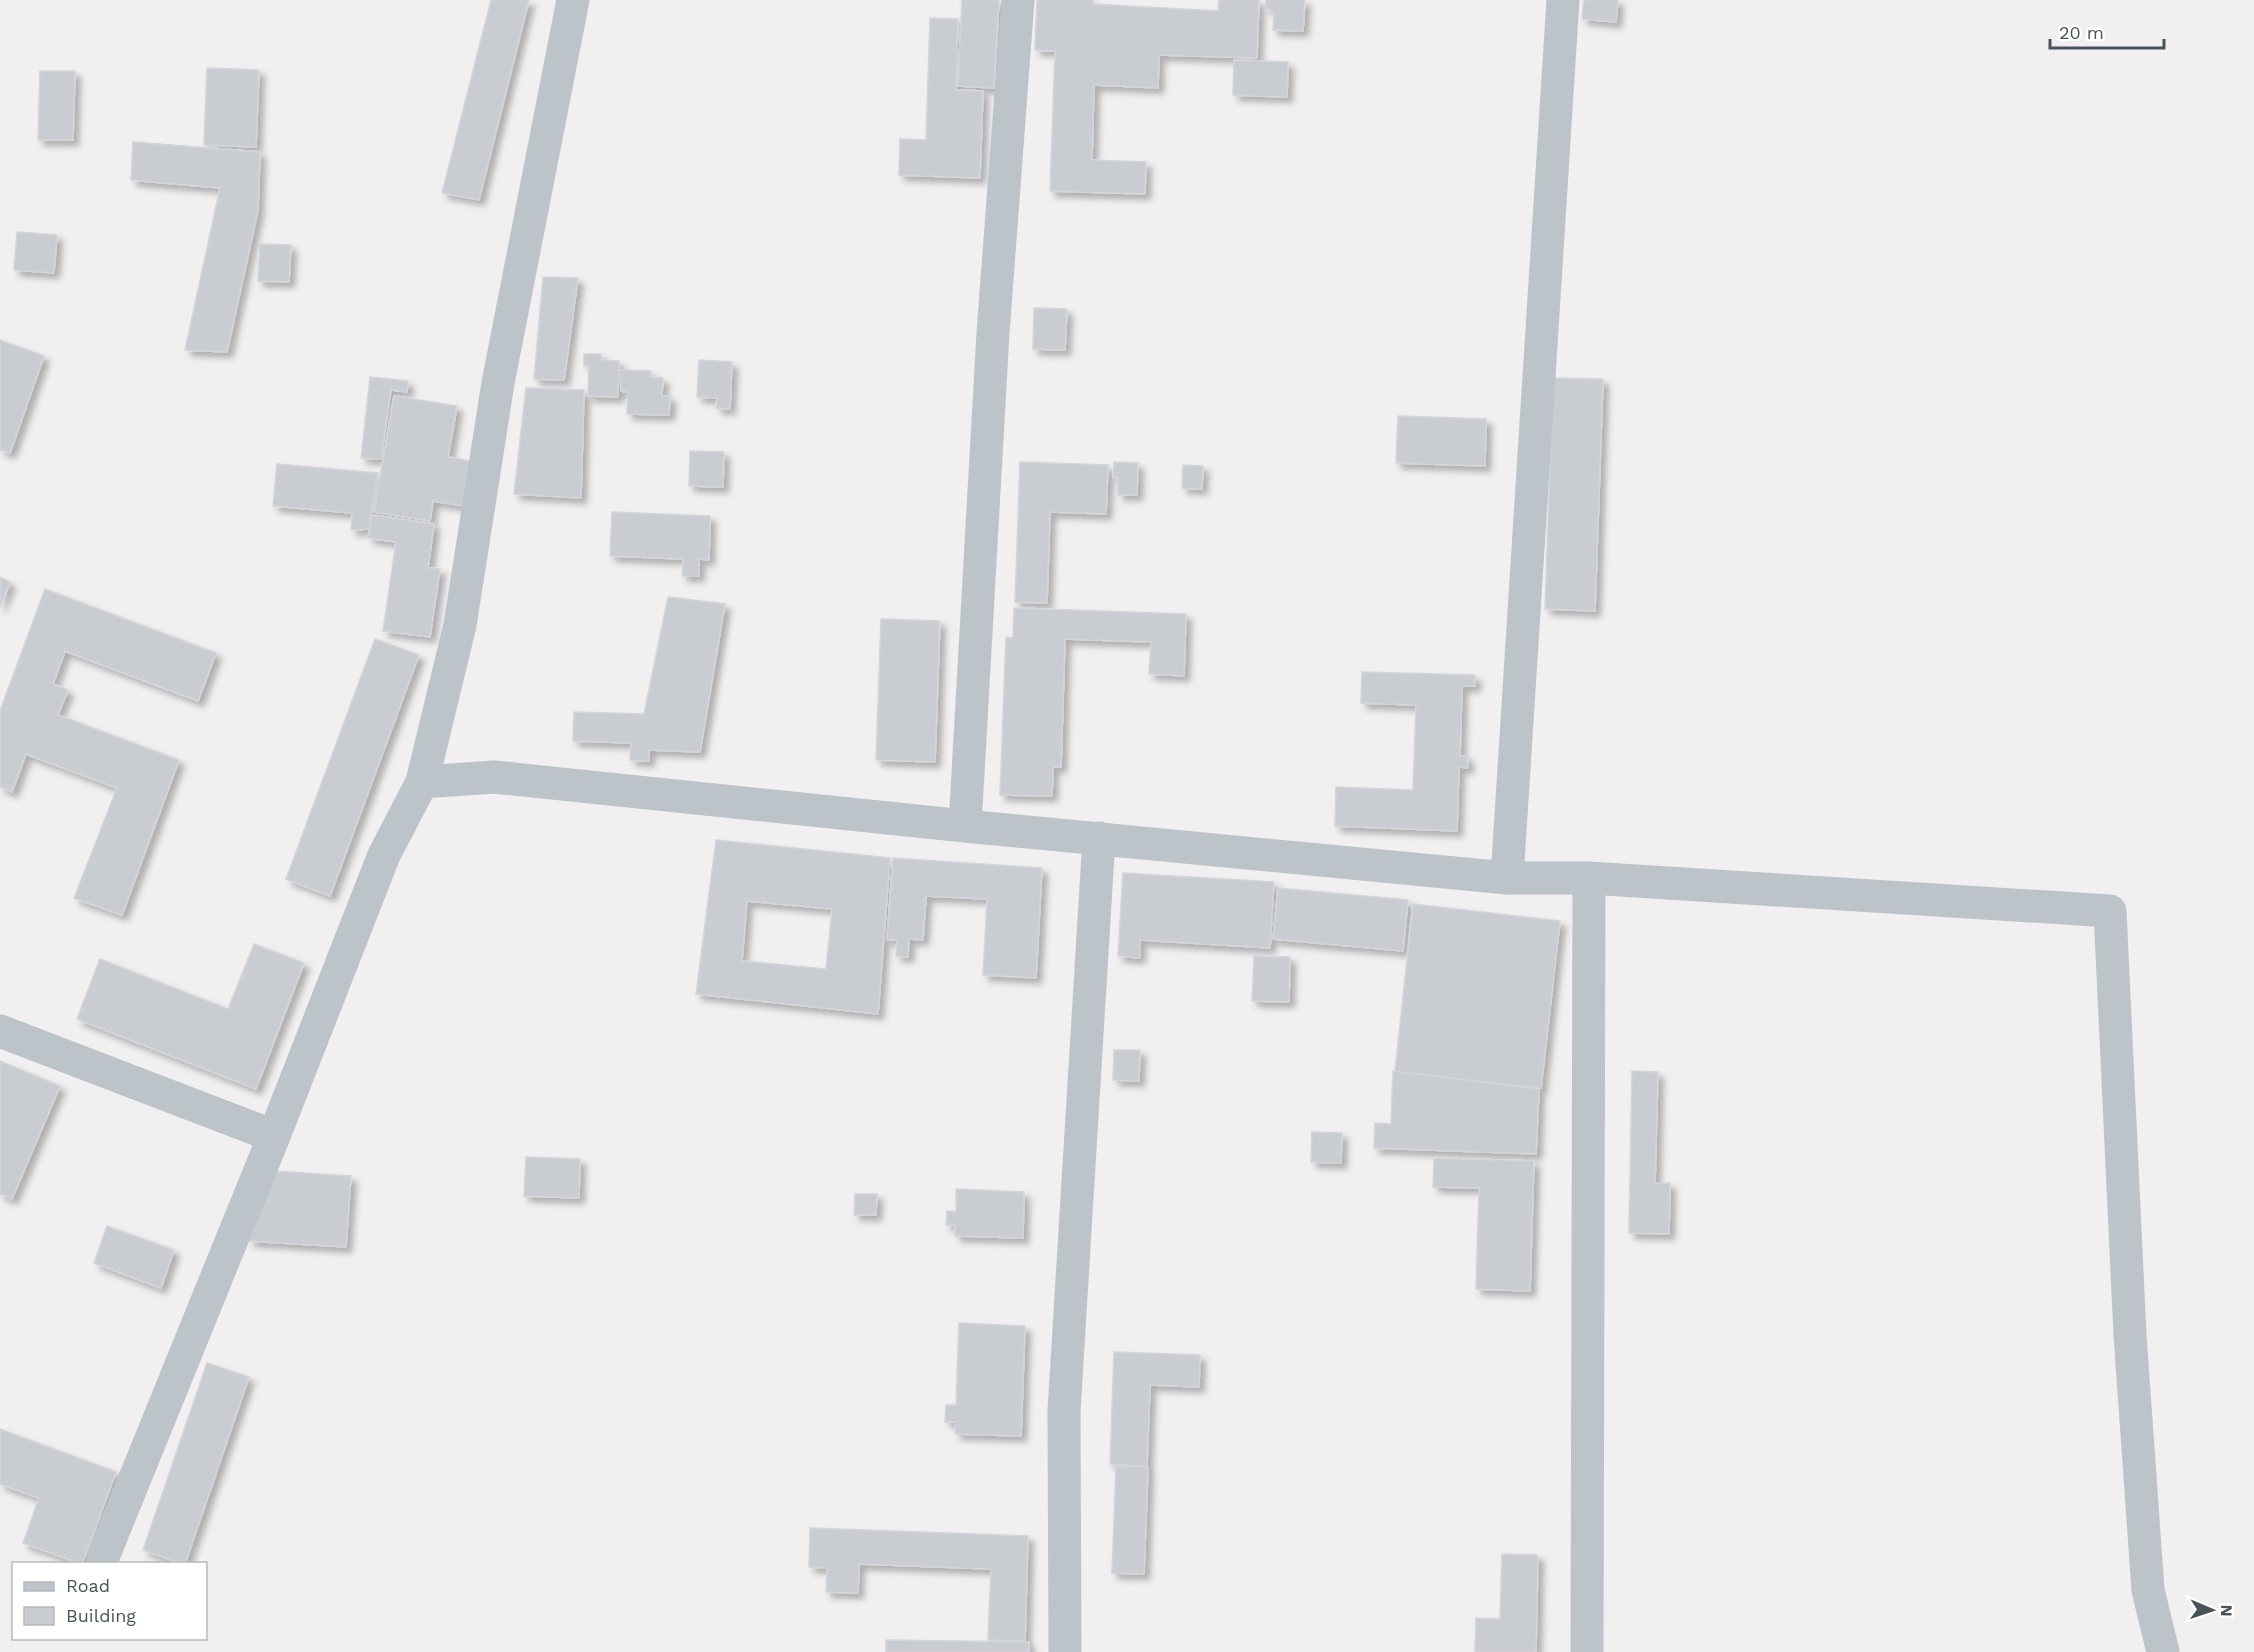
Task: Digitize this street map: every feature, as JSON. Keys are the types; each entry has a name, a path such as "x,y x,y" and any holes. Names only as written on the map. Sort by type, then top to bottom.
{"street":[{"path":"103,1557 274,1136 384,855 422,782 460,625 498,383 573,0"},
{"path":"964,826 993,333 1018,0"},
{"path":"1507,878 1563,0"},
{"path":"422,782 494,777 964,826 1507,878 1589,878 2110,911 2130,1335 2148,1590 2163,1652"},
{"path":"1065,1652 1064,1411 1099,838"},
{"path":"1587,1652 1589,878"},
{"path":"0,1031 274,1136"}],"building":[{"path":"491,0 529,0 479,200 442,193"},
{"path":"962,0 999,0 994,88 958,86"},
{"path":"1037,0 1093,0 1093,4 1218,11 1219,0 1259,0 1257,58 1159,55 1158,88 1094,85 1092,160 1146,162 1145,194 1050,191 1055,51 1035,50"},
{"path":"1266,0 1305,0 1303,31 1273,30 1274,11 1266,9"},
{"path":"1584,0 1618,0 1616,22 1582,19"},
{"path":"930,18 958,19 956,90 983,91 980,178 899,175 900,139 926,140"},
{"path":"1234,60 1288,62 1287,97 1233,95"},
{"path":"207,68 259,70 256,147 204,145"},
{"path":"40,71 75,71 73,140 38,140"},
{"path":"133,142 260,152 258,210 227,352 185,350 220,188 131,180"},
{"path":"17,232 57,235 54,273 14,270"},
{"path":"260,244 291,245 289,282 258,281"},
{"path":"543,277 578,278 564,380 534,379"},
{"path":"1034,308 1067,309 1065,350 1033,349"},
{"path":"0,340 44,356 10,453 0,450"},
{"path":"584,354 602,354 601,360 619,361 618,397 588,396 589,366 584,366"},
{"path":"699,360 732,362 730,409 716,408 717,398 697,397"},
{"path":"621,370 651,371 650,377 663,378 662,396 670,396 669,415 627,414 628,392 621,391"},
{"path":"370,377 408,381 407,392 391,390 381,459 361,458"},
{"path":"1553,378 1603,379 1595,611 1545,609"},
{"path":"526,388 584,390 581,498 514,494"},
{"path":"394,396 457,406 448,457 470,461 463,506 433,501 430,521 374,512"},
{"path":"1398,416 1486,419 1485,466 1396,463"},
{"path":"690,451 724,452 723,487 689,486"},
{"path":"1020,462 1108,465 1106,514 1050,512 1047,603 1015,602"},
{"path":"1114,462 1138,463 1137,495 1118,495 1118,477 1113,477"},
{"path":"277,464 378,473 369,529 351,530 352,513 273,506"},
{"path":"1183,465 1203,466 1202,489 1182,488"},
{"path":"612,512 710,516 709,560 699,559 699,576 682,576 683,559 610,556"},
{"path":"372,515 434,524 428,568 440,569 430,637 383,631 396,542 368,538"},
{"path":"0,577 10,582 0,607"},
{"path":"45,589 216,653 198,701 65,651 53,684 68,690 58,715 179,760 122,915 74,898 117,788 26,754 12,792 0,787 0,711"},
{"path":"668,597 725,604 700,752 649,750 649,761 630,760 631,743 573,741 574,712 644,714"},
{"path":"1014,608 1186,614 1184,676 1149,674 1151,642 1065,639 1061,767 1053,767 1052,796 1000,795 1006,637 1013,638"},
{"path":"881,619 940,621 935,762 876,760"},
{"path":"375,639 419,655 330,896 286,879"},
{"path":"1362,672 1475,675 1475,686 1462,686 1460,756 1468,757 1468,768 1459,767 1457,831 1335,826 1336,787 1413,790 1416,705 1361,703"},
{"path":"716,840 890,858 878,1014 696,994","holes":["747,901 832,909 826,969 742,961"]},
{"path":"893,858 1042,868 1036,978 983,975 987,899 926,896 923,940 909,939 908,957 896,956 897,940 887,940"},
{"path":"1123,873 1274,882 1270,948 1140,940 1140,958 1118,956"},
{"path":"1278,888 1408,900 1403,951 1273,939"},
{"path":"1413,904 1560,921 1541,1088 1395,1072"},
{"path":"254,944 304,963 256,1089 77,1019 100,959 228,1009"},
{"path":"1254,956 1290,957 1289,1002 1252,1001"},
{"path":"1114,1050 1140,1050 1139,1081 1113,1080"},
{"path":"0,1061 60,1086 12,1199 0,1194"},
{"path":"1393,1071 1539,1089 1536,1154 1374,1148 1375,1123 1391,1124"},
{"path":"1632,1071 1658,1072 1655,1183 1670,1183 1669,1234 1629,1233"},
{"path":"1312,1132 1342,1133 1341,1163 1311,1162"},
{"path":"526,1157 580,1159 579,1198 524,1196"},
{"path":"1434,1158 1534,1161 1530,1291 1476,1289 1479,1188 1433,1187"},
{"path":"274,1171 351,1176 346,1247 248,1241"},
{"path":"956,1189 1024,1192 1023,1238 955,1236 955,1225 946,1225 947,1211 956,1212"},
{"path":"855,1194 877,1194 876,1215 854,1215"},
{"path":"107,1226 174,1250 161,1288 94,1263"},
{"path":"959,1323 1025,1326 1021,1436 955,1434 956,1422 945,1422 946,1405 956,1405"},
{"path":"1114,1352 1200,1355 1199,1387 1150,1385 1147,1466 1110,1464"},
{"path":"207,1363 249,1377 186,1562 177,1562 143,1550"},
{"path":"0,1429 116,1472 83,1562 76,1562 23,1543 39,1498 0,1484"},
{"path":"1116,1466 1148,1467 1144,1574 1112,1573"},
{"path":"810,1528 1028,1536 1025,1641 988,1640 991,1569 859,1564 858,1593 826,1592 827,1568 809,1567"},
{"path":"1502,1554 1538,1555 1536,1652 1475,1652 1476,1618 1500,1619"},
{"path":"886,1640 1029,1642 1029,1652 886,1652"}]}
